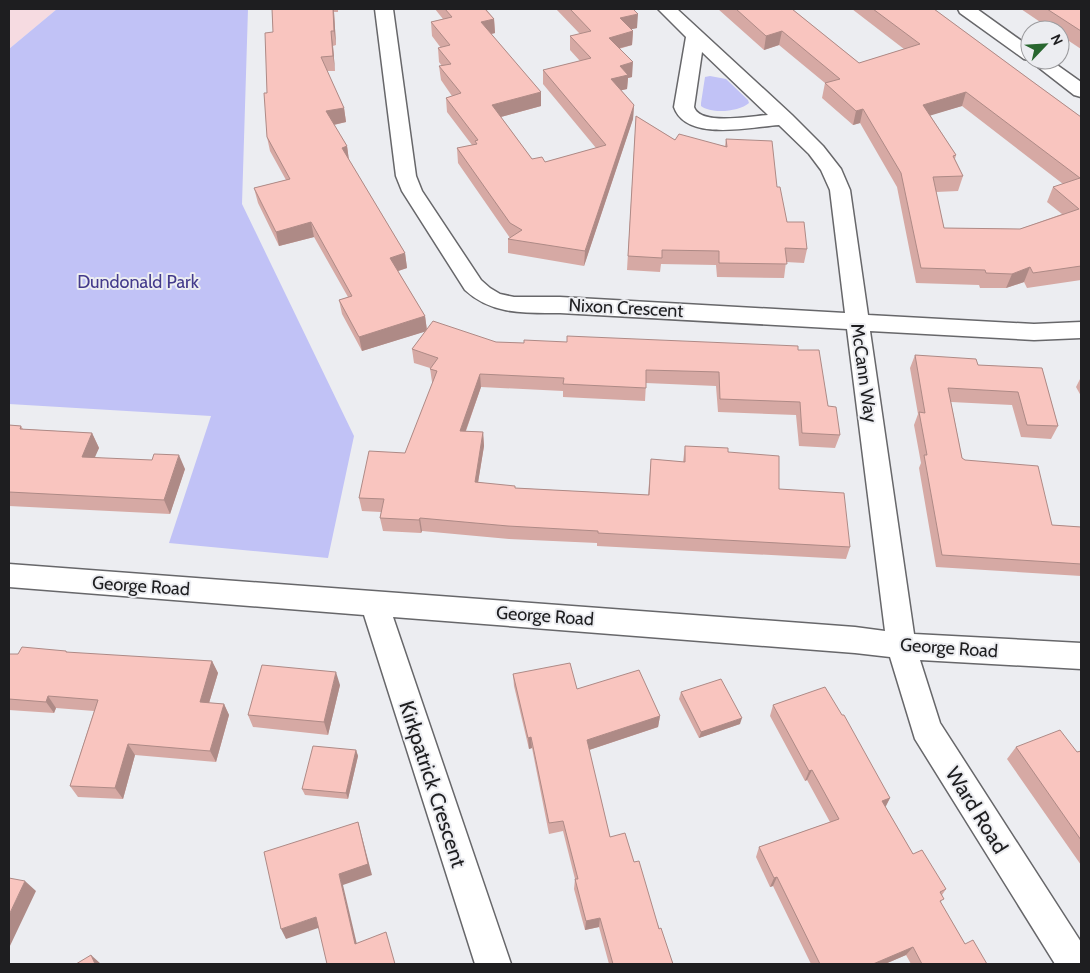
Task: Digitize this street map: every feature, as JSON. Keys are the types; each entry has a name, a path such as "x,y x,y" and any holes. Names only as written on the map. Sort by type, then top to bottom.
{"street":[{"name":"Nixon Crescent","path":"384,9 406,176 412,191 473,285 482,294 494,301 510,306 560,305 856,320 1034,332 1081,330"},
{"name":"McCann Way","path":"667,9 816,150 831,169 840,190 901,646"},
{"path":"966,9 1020,47"},
{"path":"695,36 684,107 691,119 710,124 784,119"},
{"path":"1052,70 1081,91"},
{"name":"George Road","path":"9,576 855,640 901,646 1081,656"},
{"name":"Kirkpatrick Crescent","path":"374,603 493,964"},
{"name":"Ward Road","path":"901,646 926,729 1075,964"}],"shaded area":[{"path":"9,9 57,9 9,49"}],"green space":[{"name":"Dundonald Park","path":"57,9 248,9 242,204 354,436 328,558 169,543 211,416 9,404 9,49"},
{"path":"705,77 726,79 749,103 739,108 725,111 706,109 701,106"}],"building":[{"path":"272,9 333,9 334,31 331,31 333,56 321,57 344,108 326,111 347,146 342,148 405,253 390,258 425,316 359,337 339,300 352,296 311,222 276,232 254,188 290,179 267,137 264,93 267,93 265,33 273,32"},
{"path":"445,9 485,9 494,19 481,22 541,92 492,105 532,159 542,157 545,162 606,145 543,70 591,58 570,36 591,31 570,9 633,9 638,14 620,18 633,31 609,38 633,62 620,66 628,75 611,79 634,105 585,251 508,239 522,230 510,223 457,148 477,144 475,141 478,140 446,98 461,93 439,66 451,64 438,48 450,45 431,22 452,17"},
{"path":"736,9 792,9 859,63 920,44 873,9 934,9 1081,117 1081,266 1033,273 1030,267 1012,274 986,273 985,270 921,268 901,173 863,109 856,111 825,83 840,79 782,31 766,36","holes":["966,92 1080,178 1053,187 1079,209 1020,229 944,228 933,177 963,176 953,156 956,155 923,105"]},
{"path":"1047,9 1081,9 1081,31 1070,24 1070,20 1064,20"},
{"path":"636,116 675,140 679,134 727,147 726,139 772,141 777,187 780,187 787,222 804,222 807,249 785,248 787,264 719,263 719,251 662,250 662,258 628,256"},
{"path":"433,321 496,342 524,343 524,340 567,342 567,336 798,346 798,350 819,350 828,406 836,407 840,435 802,433 800,402 720,399 719,372 646,370 646,388 563,384 564,378 480,374 460,431 483,432 475,482 515,486 515,488 649,495 651,459 685,462 685,446 728,448 728,452 779,456 779,489 844,493 850,547 598,533 598,531 508,526 420,518 419,520 380,518 384,499 359,498 369,451 405,453 437,371 430,369 438,358 412,349"},
{"path":"915,355 976,359 978,365 1042,368 1058,426 1027,425 1018,392 948,388 962,458 965,460 1038,466 1052,525 1081,527 1081,564 942,555 924,455 927,455 919,412 925,413"},
{"path":"9,425 21,426 20,429 92,433 82,457 152,460 154,454 179,455 164,500 9,492"},
{"path":"22,647 66,652 212,661 200,702 224,704 210,751 128,744 115,788 70,786 98,700 48,696 46,702 9,699 9,654 18,654"},
{"path":"570,663 577,689 639,670 660,716 587,740 610,837 625,833 634,862 639,861 659,929 661,928 673,964 613,964 600,918 586,921 575,879 578,879 563,821 549,823 531,737 528,738 513,674"},
{"path":"262,665 336,672 324,722 248,715"},
{"path":"721,679 742,718 701,732 681,692"},
{"path":"825,687 842,715 844,715 890,798 882,801 913,854 922,850 946,889 940,892 944,899 940,901 965,944 973,940 987,964 922,964 913,947 873,964 820,964 777,877 774,878 759,847 839,819 812,770 809,771 773,705"},
{"path":"1060,730 1077,752 1081,751 1081,840 1016,747"},
{"path":"313,746 356,750 346,793 302,789"},
{"path":"358,822 368,864 339,874 355,944 386,932 395,964 327,964 316,917 281,929 264,852"},
{"path":"9,878 25,881 9,915"},
{"path":"91,955 95,964 76,964"}]}
